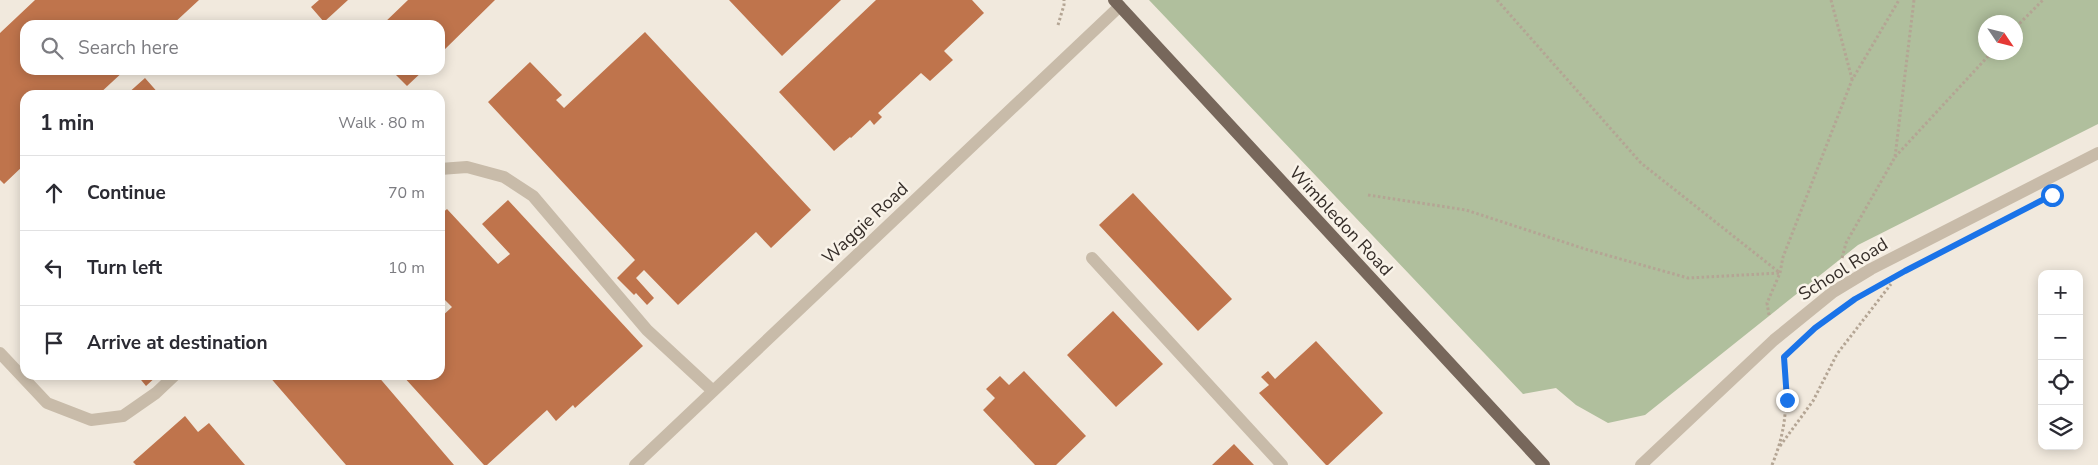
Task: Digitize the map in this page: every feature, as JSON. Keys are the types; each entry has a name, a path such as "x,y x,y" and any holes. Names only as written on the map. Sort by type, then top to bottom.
{"main road":[{"name":"Wimbledon Road","path":"1117,3 1544,465"}],"street":[{"name":"Waggie Road","path":"635,465 1117,3"},
{"name":"School Road","path":"1642,465 1774,340 1833,292 1871,269 2098,153"},
{"path":"445,169 467,167 504,177 533,196 647,330 713,391"},
{"path":"1092,258 1282,465"},
{"path":"0,353 20,374"},
{"path":"25,380 47,403 91,420 123,416 156,393 170,380"}],"path":[{"path":"1058,25 1064,0"},
{"path":"1497,0 1641,163 1780,273"},
{"path":"1831,0 1852,80"},
{"path":"1769,315 1767,303 1780,273 1783,257 1852,80 1899,0"},
{"path":"1895,157 1914,0"},
{"path":"2023,20 2043,0"},
{"path":"1842,258 1846,243 1895,157 1985,60"},
{"path":"1368,195 1466,210 1585,249 1688,278 1780,273"},
{"path":"1772,465 1780,446 1813,401 1837,354 1892,283"},
{"path":"1777,363 1784,357 1787,400 1780,446"}],"green space":[{"path":"1149,0 2098,0 2098,124 1858,245 1645,415 1608,423 1576,405 1556,388 1523,394"}],"building":[{"path":"35,0 199,0 177,20 20,20 20,75 120,75 103,90 20,90 20,169 4,184 0,180 0,33"},
{"path":"319,0 348,0 326,20 322,20 311,7"},
{"path":"408,0 495,0 445,49 445,20 387,20"},
{"path":"729,0 841,0 782,56"},
{"path":"876,0 972,0 984,13 944,51 953,60 930,81 921,73 878,113 882,117 874,125 870,120 834,151 779,92"},
{"path":"645,32 811,210 771,248 756,232 678,305 644,270 636,278 654,298 647,305 636,293 634,295 617,278 635,260 488,102 530,62 562,95 556,100 564,108"},
{"path":"396,75 419,75 407,86"},
{"path":"145,78 156,90 132,90"},
{"path":"1133,193 1232,299 1198,331 1099,225"},
{"path":"508,200 643,346 575,408 573,405 556,421 547,410 487,465 484,465 407,380 445,380 445,313 452,307 445,300 445,211 447,209 498,264 510,254 482,224"},
{"path":"1113,311 1163,364 1116,407 1067,355"},
{"path":"1316,341 1383,413 1328,465 1259,393 1269,385 1261,377 1268,371 1275,379"},
{"path":"1024,371 1086,436 1056,465 1035,465 983,410 995,398 986,389 1000,376 1009,385"},
{"path":"141,380 153,380 146,386"},
{"path":"272,380 381,380 454,465 346,465"},
{"path":"185,416 198,432 209,423 245,465 136,465 133,462"},
{"path":"1234,444 1254,465 1212,465"}],"route":[{"path":"1787,400 1784,357 1815,328 1855,299 2052,195"}]}
